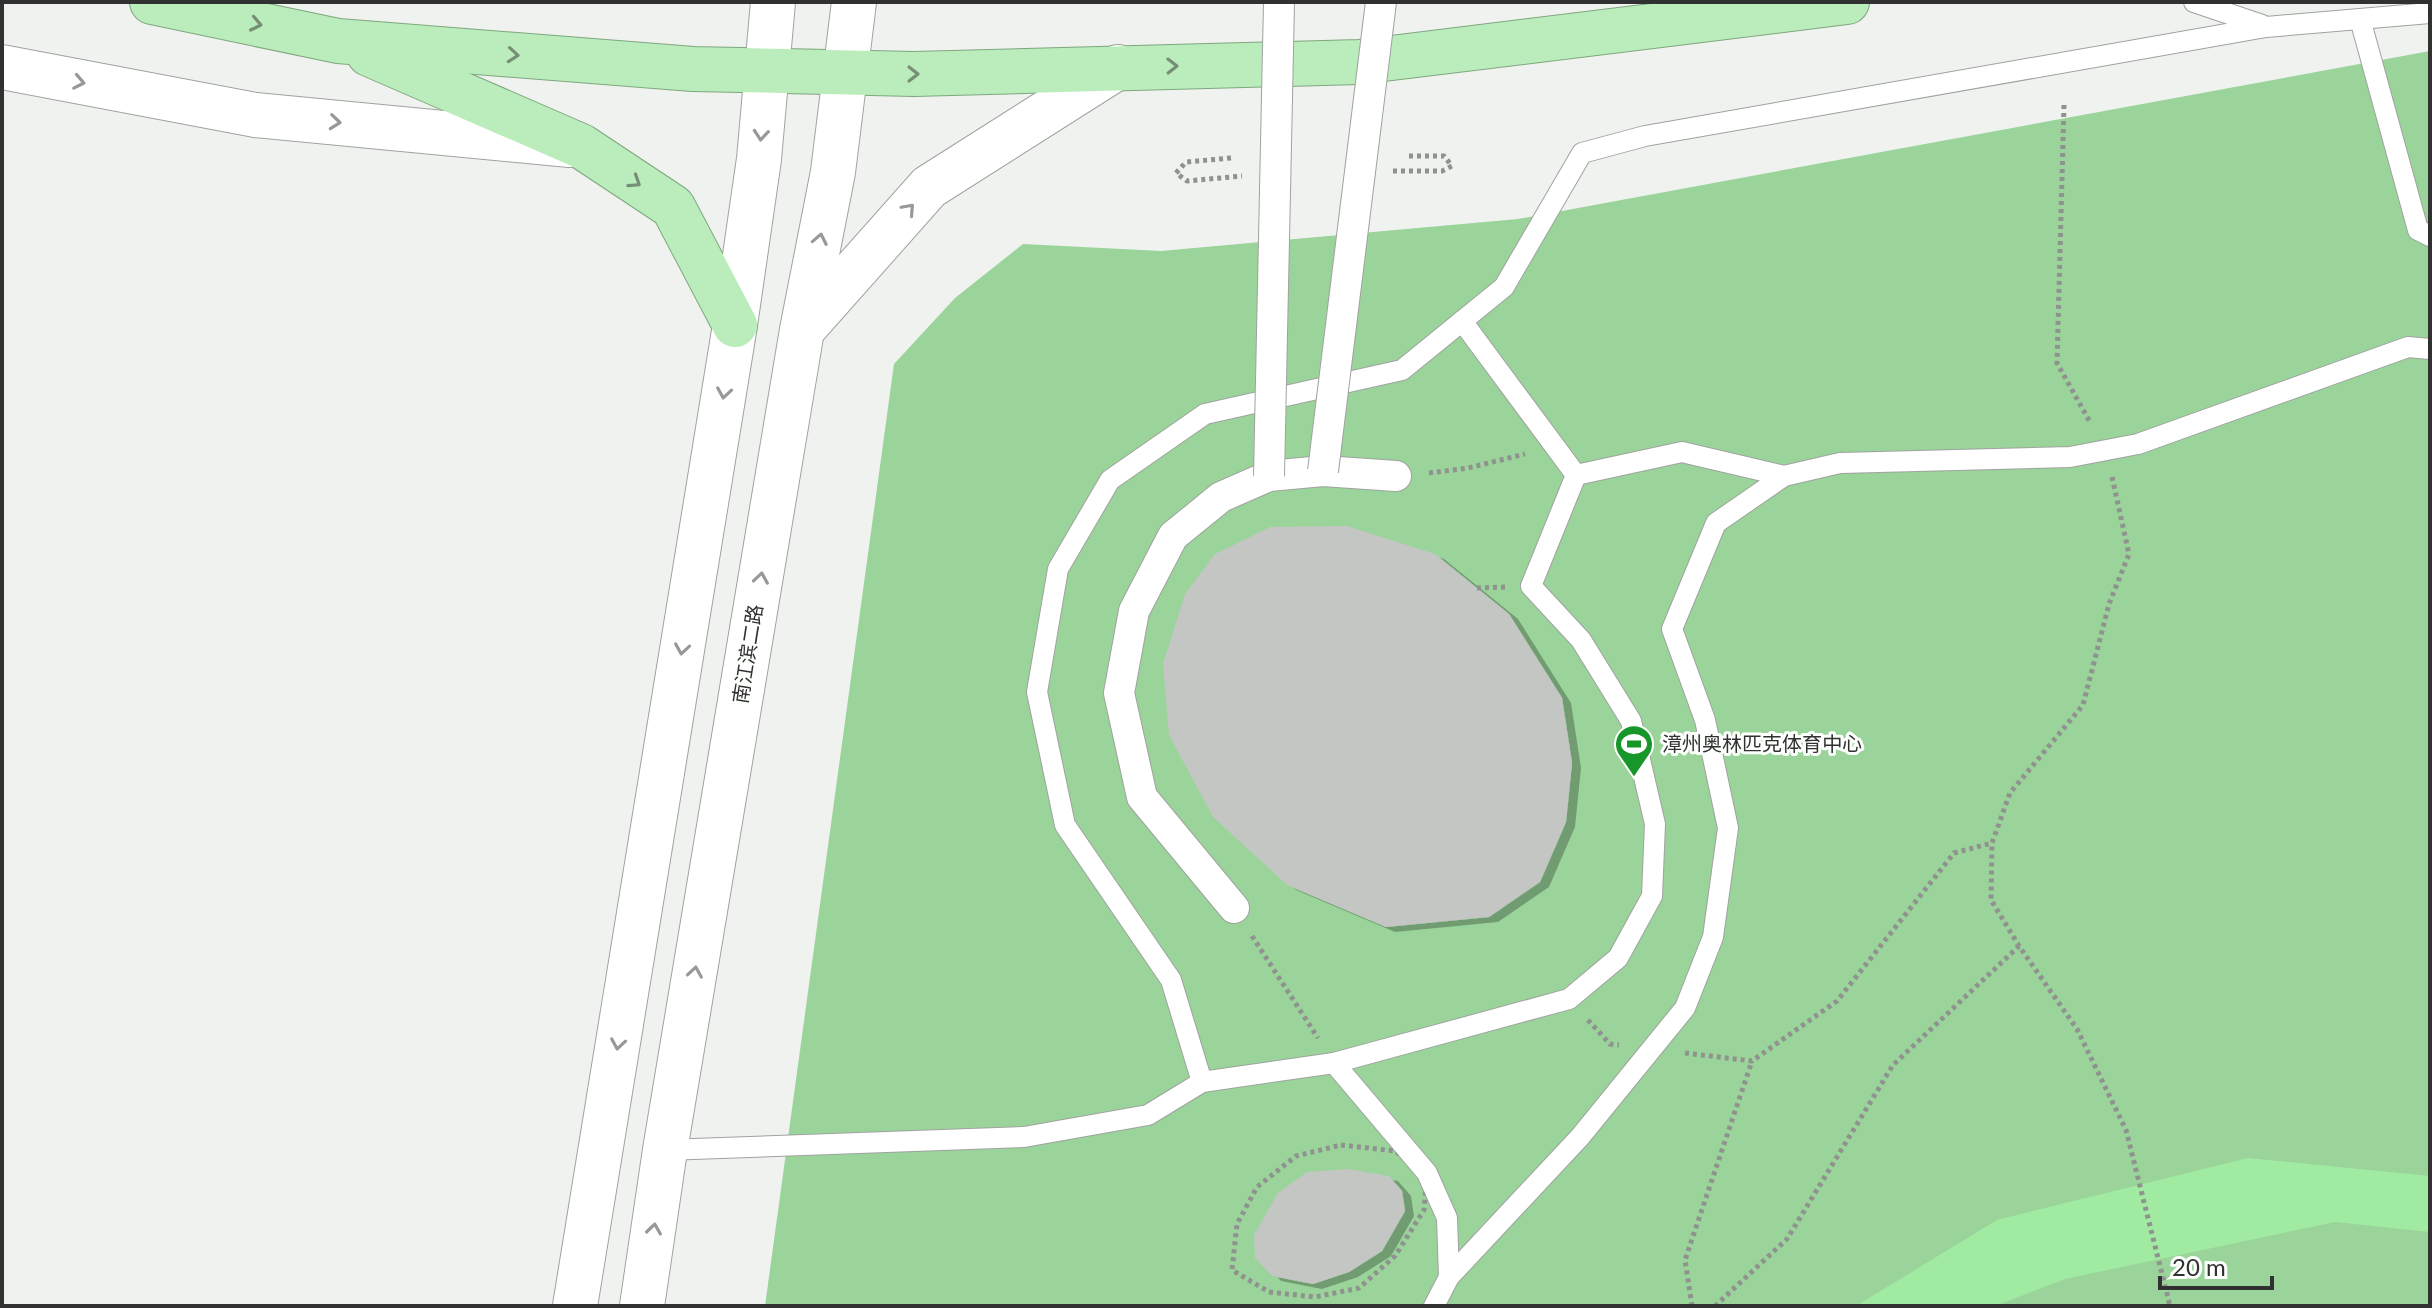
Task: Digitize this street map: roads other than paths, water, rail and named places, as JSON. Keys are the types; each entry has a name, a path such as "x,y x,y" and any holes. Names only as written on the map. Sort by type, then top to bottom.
{"highway":[{"path":"152,2 338,41 693,69 914,74 1359,62 1847,2"},
{"path":"338,41 581,146 673,207 735,325"}],"street":[{"path":"575,1306 735,325 759,159 773,2"},
{"name":"南江滨二路","path":"642,1306 665,1150 802,330 833,172 854,2"},
{"path":"1269,476 1279,2"},
{"path":"1323,471 1381,2"},
{"path":"2,67 255,115 581,146"},
{"path":"802,330 929,187 1118,67"},
{"path":"1234,908 1142,797 1119,693 1134,611 1173,536 1221,497 1269,476 1323,471 1396,476"}],"lane":[{"path":"2194,2 2266,27"},
{"path":"1202,1082 1171,980 1065,825 1037,692 1058,569 1110,480 1205,414 1402,370 1504,287 1582,153 1645,136 2266,27 2430,13"},
{"path":"2360,19 2418,230 2430,236"},
{"path":"1462,321 1576,475"},
{"path":"1434,1306 1449,1277 1580,1137 1685,1008 1713,937 1728,828 1705,720 1672,629 1716,523 1784,476 1840,463 2070,457 2138,444 2408,347 2430,349"},
{"path":"1576,475 1682,452 1784,476"},
{"path":"665,1150 1024,1137 1148,1115 1202,1082 1334,1063 1569,999 1618,958 1652,896 1655,824 1631,721 1581,640 1531,586 1576,475"},
{"path":"1334,1063 1427,1173 1447,1218 1449,1277"}],"place":[{"name":"漳州奥林匹克体育中心","path":"1634,778"}]}
